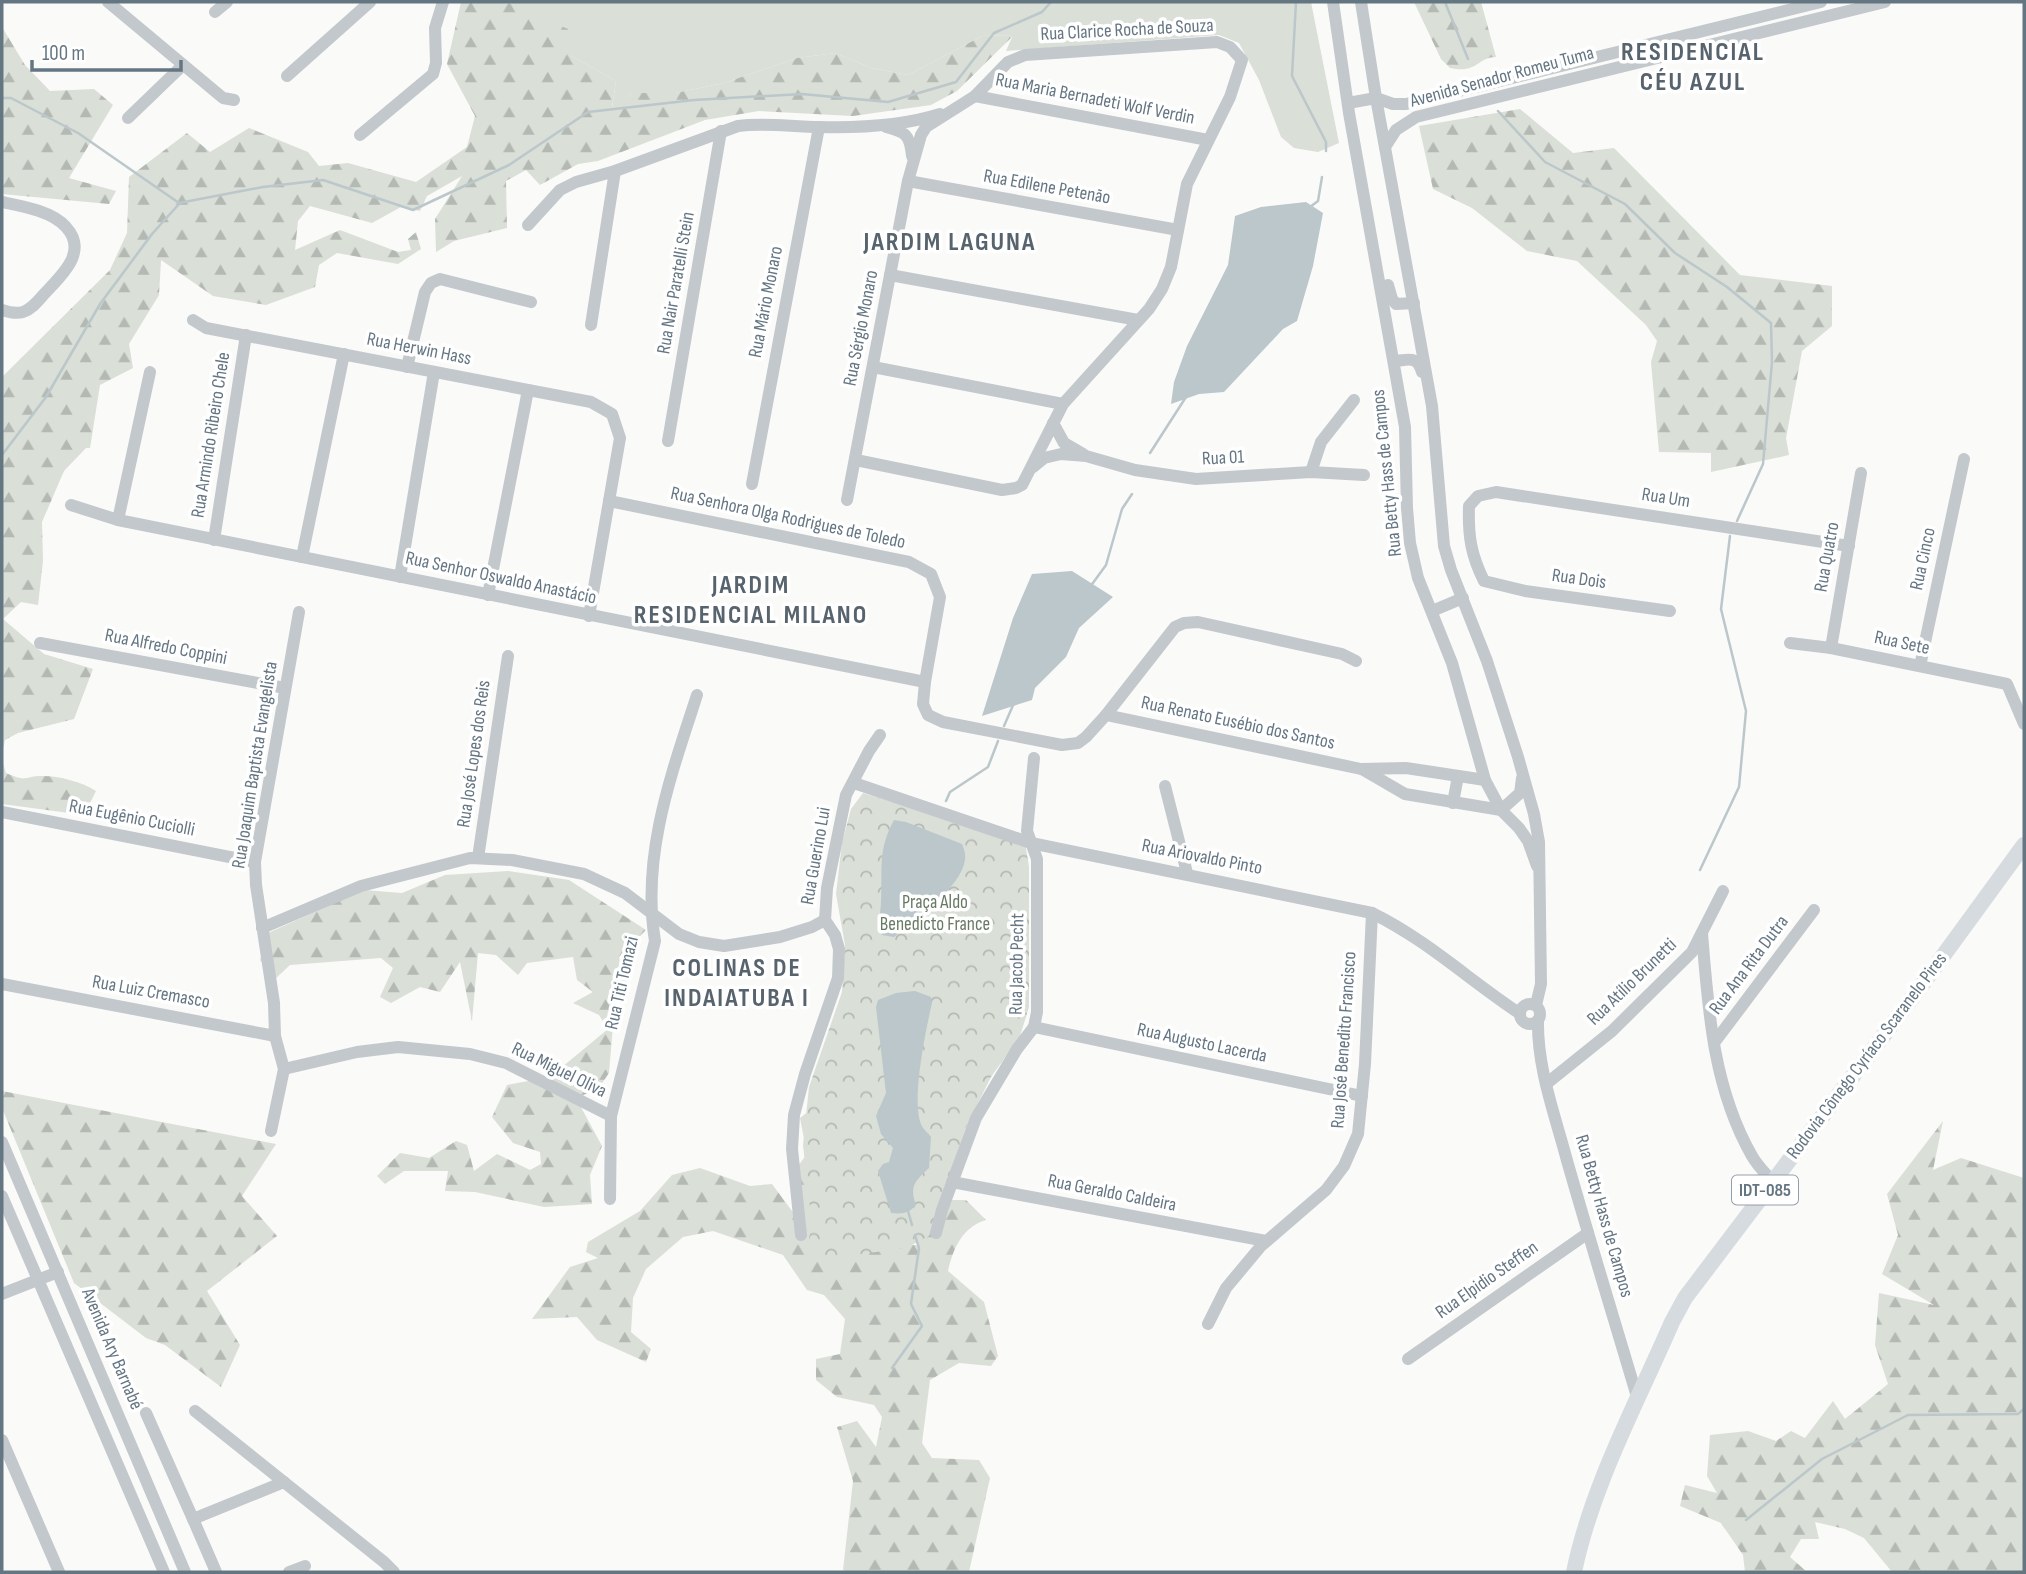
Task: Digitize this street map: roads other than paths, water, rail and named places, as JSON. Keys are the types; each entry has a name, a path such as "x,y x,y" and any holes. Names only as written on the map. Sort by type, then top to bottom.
{"main road":[{"name":"Rodovia Cônego Cyríaco Scaranelo Pires","path":"1574,1572 1599,1489 1685,1298 2024,845"}],"street":[{"path":"108,2 223,97 234,100"},
{"path":"215,12 227,2"},
{"path":"287,76 370,2"},
{"path":"360,135 433,74 436,63 435,28 443,2"},
{"name":"Rua Betty Hass de Campos","path":"1333,2 1405,427 1410,543 1418,578 1452,663 1485,780 1501,810 1520,828 1528,841 1541,876"},
{"name":"Rua Betty Hass de Campos","path":"1361,2 1432,406 1444,546 1487,661 1523,774 1539,842 1541,984 1536,1005"},
{"name":"Avenida Senador Romeu Tuma","path":"1348,103 1376,98 1392,104 1406,104 1821,2"},
{"name":"Avenida Senador Romeu Tuma","path":"1385,147 1396,130 1416,117 1885,2"},
{"name":"Rua Clarice Rocha de Souza","path":"856,460 1002,490 1016,488 1024,482 1063,404 1149,309 1162,289 1171,267 1187,184 1230,97 1242,60 1230,47 1217,42 1025,55 1008,62 975,96 926,127 912,164"},
{"path":"128,118 183,65"},
{"name":"Rua Maria Bernadeti Wolf Verdin","path":"975,96 1208,140"},
{"name":"Rua Clarice Rocha de Souza","path":"528,225 560,190 576,182 615,171 721,131 757,123 819,127 879,125 954,110"},
{"name":"Rua Clarice Rocha de Souza","path":"879,125 907,136 911,143 912,164"},
{"name":"Rua Mário Monaro","path":"752,484 819,127"},
{"name":"Rua Nair Paratelli Stein","path":"668,441 721,131"},
{"name":"Rua Sérgio Monaro","path":"847,500 912,164"},
{"path":"591,325 615,171"},
{"name":"Rua Edilene Petenão","path":"908,181 1178,230"},
{"path":"2,202 45,215 64,225 70,232 75,248 69,268 32,307 20,313 2,310"},
{"path":"1372,235 1392,299 1396,304 1414,303"},
{"path":"890,275 1138,320"},
{"path":"407,367 425,292 431,284 440,279 531,302"},
{"name":"Rua Herwin Hass","path":"193,320 206,328 591,402 612,414 620,438 609,501"},
{"name":"Rua Armindo Ribeiro Chele","path":"215,540 246,335"},
{"path":"302,557 344,354"},
{"path":"1394,361 1411,359 1419,362 1432,406"},
{"path":"873,367 1063,404"},
{"path":"118,520 150,372"},
{"path":"400,578 434,372"},
{"path":"488,595 528,390"},
{"path":"1311,472 1321,442 1354,400"},
{"name":"Rua 01","path":"1053,423 1064,443 1086,456 1135,470 1196,479 1311,472 1364,475"},
{"name":"Rua 01","path":"1030,469 1044,458 1052,456 1086,456"},
{"name":"Rua Cinco","path":"1920,666 1964,459"},
{"name":"Rua Quatro","path":"1831,648 1861,473"},
{"name":"Rua Um","path":"1484,581 1473,559 1468,530 1469,506 1478,496 1496,492 1849,546"},
{"path":"589,616 609,501"},
{"name":"Rua Senhora Olga Rodrigues de Toledo","path":"609,501 909,562 931,574 940,597 925,682 925,711 935,720 1062,745 1078,743 1106,715"},
{"name":"Rua Senhor Oswaldo Anastácio","path":"71,505 118,520 925,682"},
{"name":"Rua Dois","path":"1484,581 1525,591 1670,611"},
{"path":"1432,611 1463,598"},
{"name":"Rua Joaquim Baptista Evangelista","path":"271,1131 284,1069 275,1036 274,1003 255,862 299,612"},
{"path":"1106,715 1175,627 1184,623 1198,622 1342,654 1356,661"},
{"name":"Rua Alfredo Coppini","path":"40,643 285,688"},
{"name":"Rua Sete","path":"1790,643 1831,648 2007,684 2024,724"},
{"name":"Rua José Lopes dos Reis","path":"478,858 508,656"},
{"name":"Rua Titi Tomazi","path":"610,1199 611,1116 655,941 650,912 654,844 667,788 697,695"},
{"name":"Rua Renato Eusébio dos Santos","path":"1106,715 1361,769 1406,768 1485,780"},
{"name":"Rua Guerino Lui","path":"801,1235 792,1149 794,1115 838,978 839,948 835,935 825,920 827,888 846,795 880,735"},
{"name":"Rua Jacob Pecht","path":"936,1233 976,1118 1017,1049 1034,1027 1037,1012 1037,859 1027,831 1034,758"},
{"name":"Rua Renato Eusébio dos Santos","path":"1361,769 1405,794 1501,810"},
{"path":"1501,810 1520,793 1523,774"},
{"path":"1453,803 1458,776"},
{"name":"Rua Ariovaldo Pinto","path":"854,783 1031,843 1373,913 1398,925 1433,948 1521,1018"},
{"path":"1165,786 1187,873"},
{"name":"Rua Eugênio Cuciolli","path":"2,812 255,862"},
{"path":"262,929 360,886 470,858 512,860 584,874 625,893 679,934 699,942 724,946 780,937 825,920"},
{"name":"Rua Atílio Brunetti","path":"1546,1084 1612,1031 1692,952 1723,891"},
{"name":"Rua Ana Rita Dutra","path":"1714,1042 1814,910"},
{"name":"Rua José Benedito Francisco","path":"1208,1324 1226,1287 1266,1241 1326,1190 1344,1166 1358,1134 1373,913"},
{"path":"1702,932 1709,1022 1726,1098 1752,1157 1772,1181"},
{"name":"Rua Luiz Cremasco","path":"2,984 275,1036"},
{"path":"2,995 19,987"},
{"path":"1527,1003 1536,1005 1540,1014 1538,1020 1530,1024 1521,1018 1522,1007 1527,1003"},
{"name":"Rua Betty Hass de Campos","path":"1521,1018 1538,1043"},
{"name":"Rua Betty Hass de Campos","path":"1538,1020 1538,1043 1546,1084 1638,1399"},
{"name":"Rua Augusto Lacerda","path":"1034,1027 1362,1097"},
{"name":"Rua Miguel Oliva","path":"284,1069 357,1052 398,1047 470,1054 506,1063 611,1116"},
{"name":"Avenida Ary Barnabé","path":"2,1142 185,1572"},
{"name":"Rua Geraldo Caldeira","path":"952,1182 1266,1241"},
{"path":"2,1196 163,1572"},
{"name":"Rua Elpidio Steffen","path":"1408,1359 1588,1233"},
{"path":"2,1294 58,1272"},
{"path":"195,1411 394,1572"},
{"path":"146,1413 216,1572"},
{"path":"2,1440 59,1572"},
{"path":"192,1519 284,1482"},
{"path":"289,1572 305,1566"}],"waterway":[{"path":"2,98 11,98 78,133 179,203 263,187 323,180 413,210 509,165 588,112 694,100 802,94 888,102 956,82 994,33 1042,12 1051,2"},
{"path":"1296,2 1292,76 1326,142 1326,151"},
{"path":"1445,2 1468,59"},
{"path":"1498,111 1545,162 1625,204 1675,253 1727,287 1771,323 1772,362 1763,464 1737,521"},
{"path":"1310,207 1318,201 1322,177"},
{"path":"2,455 46,397 100,304 152,234 179,204"},
{"path":"1150,453 1186,397"},
{"path":"1090,587 1106,565 1122,509 1132,494"},
{"path":"1700,870 1739,787 1746,711 1721,609 1730,536"},
{"path":"1004,726 1014,703"},
{"path":"946,801 950,792 988,767 998,741"},
{"path":"908,1211 912,1225"},
{"path":"892,1368 922,1326 911,1304 919,1248 915,1235"},
{"path":"1746,1520 1822,1459 1908,1415 2018,1414 2024,1409"}],"district":[{"name":"RESIDENCIAL CÉU AZUL","path":"1693,67"},
{"name":"JARDIM LAGUNA","path":"950,242"},
{"name":"JARDIM RESIDENCIAL MILANO","path":"751,600"},
{"name":"COLINAS DE INDAIATUBA I","path":"737,983"}],"park label":[{"name":"Praça Aldo Benedicto France","path":"935,913"}]}
